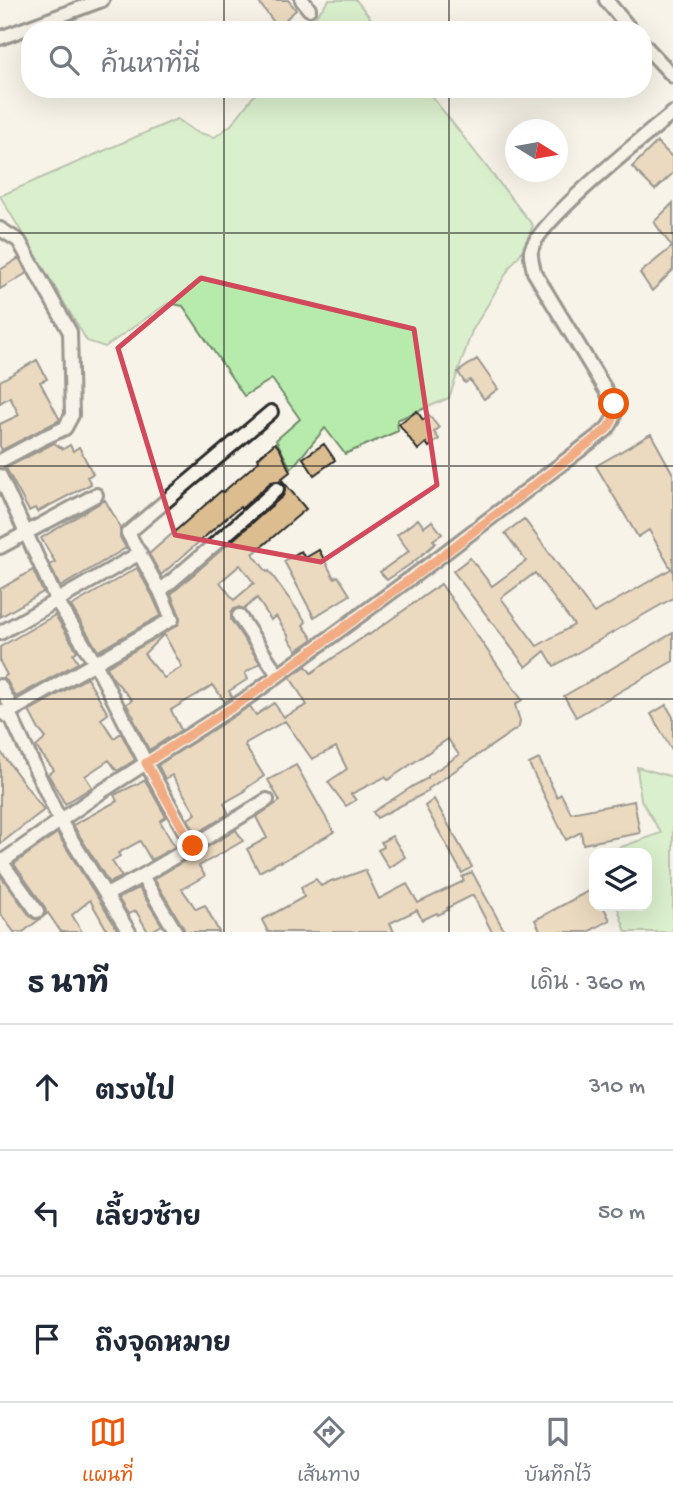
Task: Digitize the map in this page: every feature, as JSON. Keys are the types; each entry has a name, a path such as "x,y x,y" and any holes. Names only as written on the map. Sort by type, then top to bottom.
{"street":[{"path":"46,21 102,0"},
{"path":"606,0 624,21"},
{"path":"0,38 21,30"},
{"path":"652,54 673,76"},
{"path":"37,911 0,862 101,792 250,696 435,561 606,430 612,422 614,404 534,272 531,250 536,239 560,212 673,113"},
{"path":"0,229 19,240 70,332 72,403 72,415 65,428 0,461"},
{"path":"6,712 172,619 128,533 271,412"},
{"path":"0,476 57,601 95,663 146,763 193,846"},
{"path":"160,591 277,489"},
{"path":"0,547 96,495"},
{"path":"0,633 140,553"},
{"path":"239,616 278,675"},
{"path":"0,685 6,712 12,719 61,821 129,932"},
{"path":"106,895 267,800"},
{"path":"142,876 176,932"}],"highlighted area":[{"path":"201,278 414,329 437,485 321,562 175,535 118,348"}],"green space":[{"path":"329,0 356,0 373,21 312,21"},
{"path":"252,98 433,98 533,226 521,253 472,331 449,398 397,420 398,431 345,454 325,428 291,469 276,440 300,419 272,379 244,396 183,306 168,303 105,347 87,341 0,196 177,119 196,132 215,137 231,125"},
{"path":"637,767 673,777 673,932 626,932 619,911 652,911 652,848 618,848 661,833 641,800"}],"building":[{"path":"257,0 288,0 296,10 286,19 288,21 273,21"},
{"path":"657,142 673,158 673,173 655,190 632,167"},
{"path":"673,203 673,270 652,291 640,273 672,247 654,222"},
{"path":"19,258 27,273 0,289 0,270"},
{"path":"477,359 498,389 484,399 470,380 465,383 458,372"},
{"path":"37,360 47,379 40,382 60,420 2,450 0,424 19,415 10,397 0,403 0,381"},
{"path":"417,411 423,420 429,415 439,428 434,432 439,439 429,447 426,443 418,450 399,424"},
{"path":"651,434 673,474 673,598 554,666 545,651 526,667 453,571 470,558 492,586 526,561 505,533 524,519 594,613 671,569 649,530 638,537 596,466","holes":["535,573 574,625 537,646 501,598"]},
{"path":"54,443 63,449 70,445 73,451 79,447 93,474 87,477 91,484 37,512 35,508 29,511 6,468"},
{"path":"275,443 290,472 281,479 306,509 253,554 267,572 269,571 306,622 303,625 313,639 297,650 276,616 271,620 257,598 244,609 234,609 231,620 260,663 245,673 248,679 229,691 232,697 225,702 213,685 171,710 181,730 149,750 126,704 132,700 111,676 107,667 179,624 180,616 171,594 283,496 284,484 279,481 271,482 161,575 149,554 259,461 258,458","holes":["240,565 254,583 234,600 220,582","164,634 182,667 164,678 144,654"]},
{"path":"324,444 335,460 314,475 303,458"},
{"path":"105,500 117,521 120,537 126,548 60,587 50,565 55,562 41,538"},
{"path":"418,519 424,527 432,521 442,534 433,540 436,543 387,580 380,572 409,551 397,535"},
{"path":"319,550 334,578 338,576 350,595 314,617 284,561 301,551 305,558"},
{"path":"137,568 161,615 98,651 71,606"},
{"path":"33,570 43,592 0,617 0,589"},
{"path":"441,584 522,700 515,705 519,727 428,789 429,791 377,818 373,812 459,755 448,739 388,780 385,777 351,794 356,800 346,806 328,782 347,769 336,747 312,759 285,721 246,743 245,746 264,776 224,803 228,814 196,834 188,819 196,814 172,775 165,779 158,765 250,706 256,715 274,703 284,717 307,705 290,677 306,666 311,673"},
{"path":"55,615 77,651 73,654 78,663 16,697 7,681 2,678 7,675 0,662 0,647"},
{"path":"673,633 673,661 576,717 564,696"},
{"path":"87,678 108,714 101,719 114,738 121,733 135,760 117,771 109,760 85,776 92,787 65,804 48,774 54,770 36,747 46,738 29,711"},
{"path":"666,705 673,717 673,752 651,714"},
{"path":"0,751 44,810 0,844"},
{"path":"539,759 557,797 561,794 571,813 634,801 640,833 583,844 581,832 566,840 529,764"},
{"path":"296,765 334,832 259,872 247,849 267,838 256,817 280,801 268,780"},
{"path":"145,780 166,817 160,821 175,847 151,860 140,841 118,853 120,856 112,861 122,877 109,883 73,825 117,801 114,795"},
{"path":"434,799 472,867 462,873 425,806"},
{"path":"236,830 243,841 199,866 205,876 182,889 196,909 205,905 219,932 185,932 154,879"},
{"path":"57,833 119,932 108,932 90,900 72,915 82,932 61,932 48,913 44,916 44,906 14,864"},
{"path":"392,836 405,857 389,868 378,850 384,847 381,842"},
{"path":"365,870 379,899 407,884 418,903 464,881 462,877 472,872 505,932 492,932 473,895 438,915 437,913 422,920 417,910 390,923 394,932 268,932 262,920 304,897 301,887 316,879 321,886"},
{"path":"0,875 30,916 40,919 23,932 14,932 0,913"},
{"path":"139,888 162,925 150,932 136,911 128,914 118,898"},
{"path":"589,891 589,911 606,911 610,920 588,932 541,932 535,920"}],"route":[{"path":"193,846 146,763 250,696 435,561 606,430 612,422 614,404"}]}
